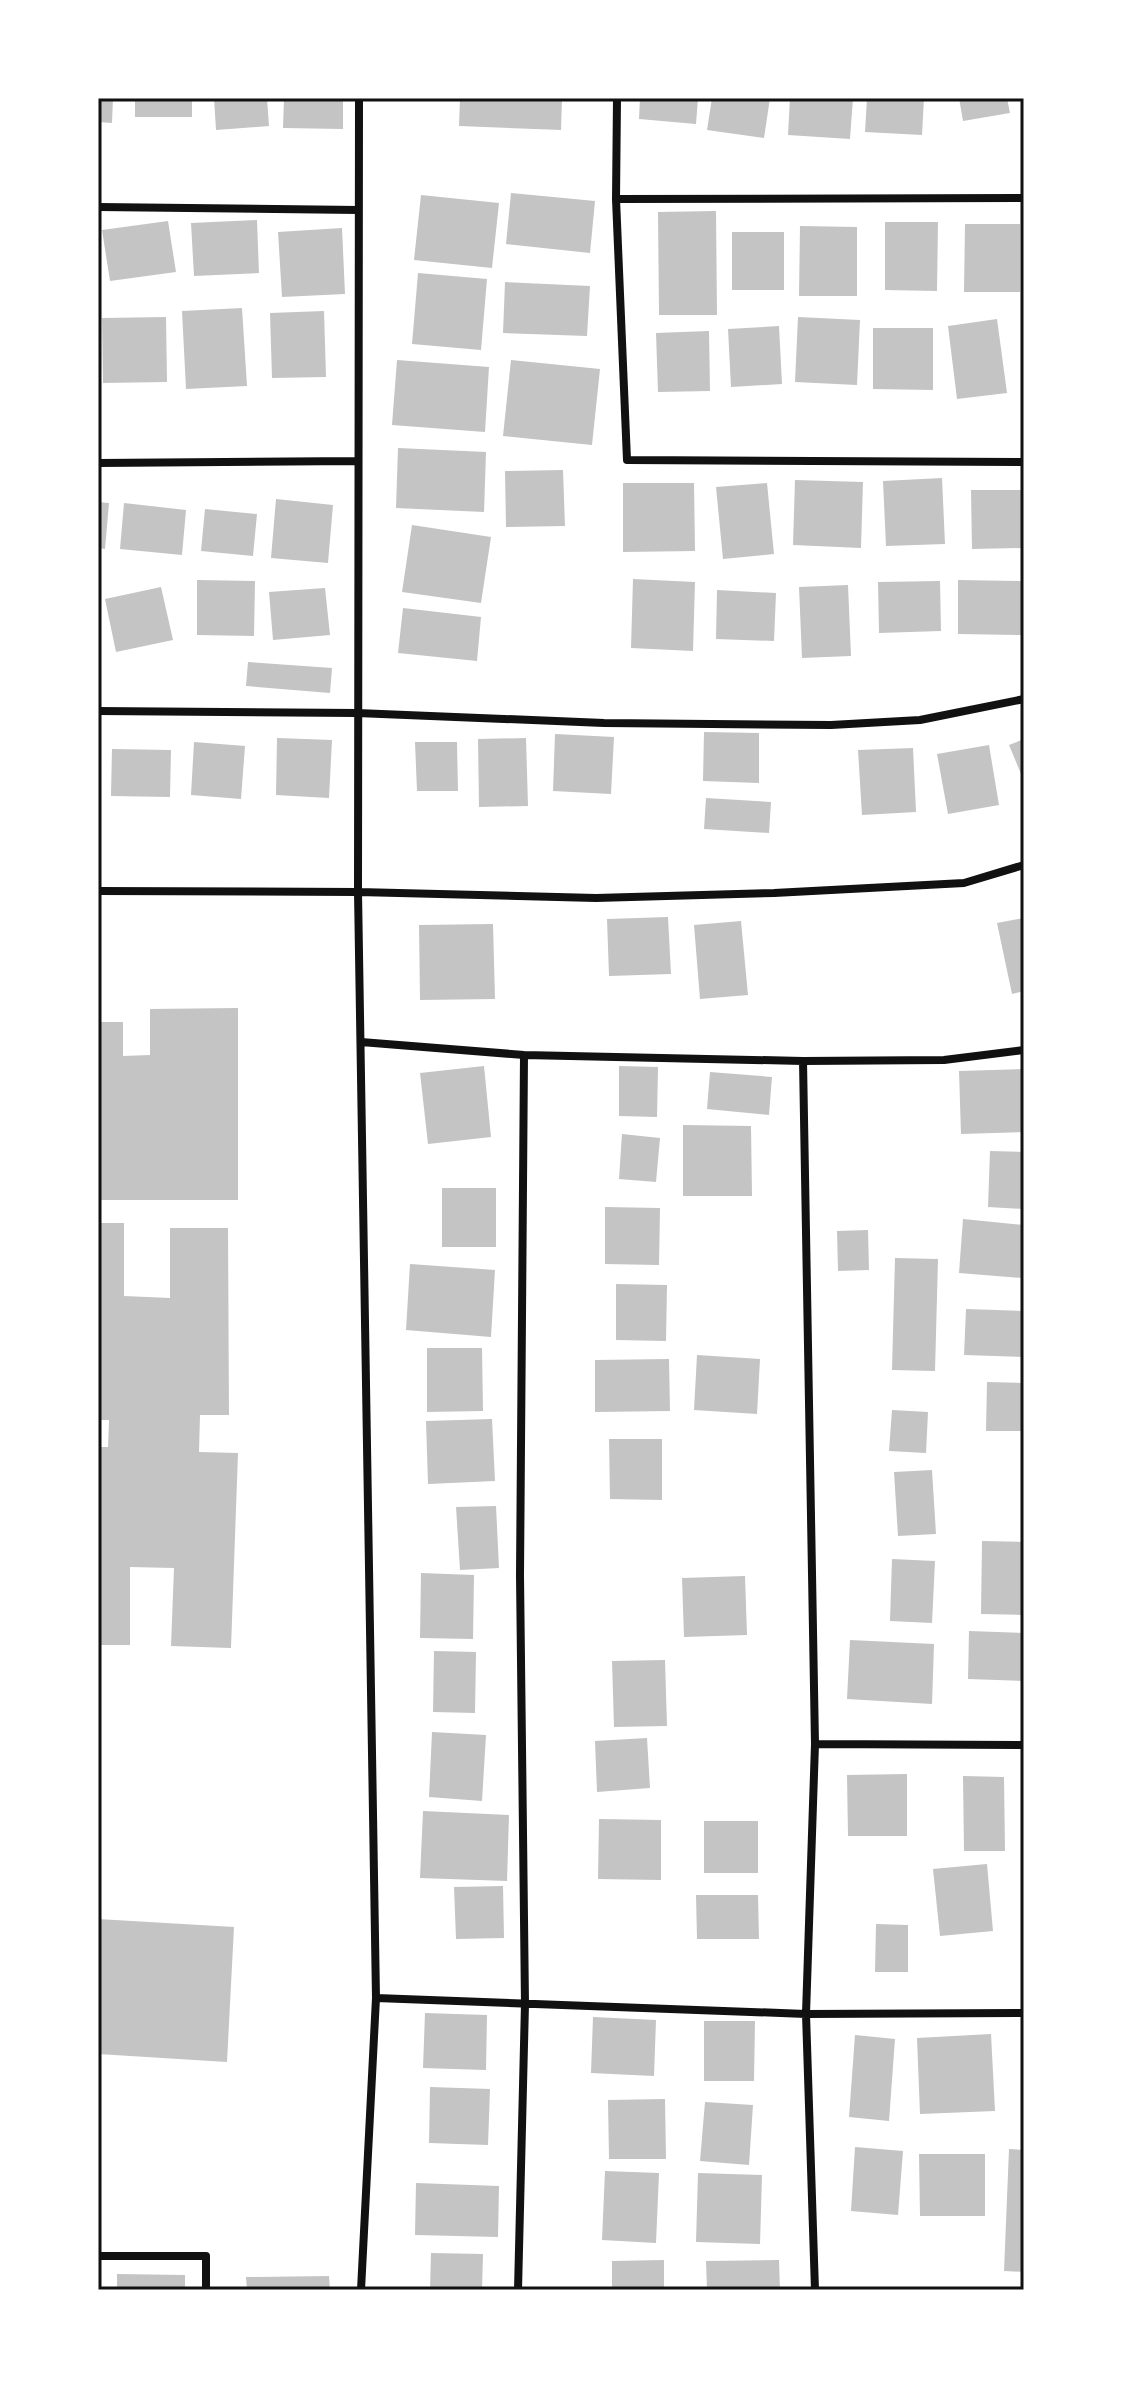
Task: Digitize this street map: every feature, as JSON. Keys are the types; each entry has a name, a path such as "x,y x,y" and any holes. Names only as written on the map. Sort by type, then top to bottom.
{"street":[{"path":"359,98 358,892 376,1998 361,2290"},
{"path":"617,98 616,199 627,460 1024,462"},
{"path":"616,199 1024,198"},
{"path":"98,207 358,210"},
{"path":"98,463 357,461"},
{"path":"98,711 357,713 604,723 831,725 920,720 1024,699"},
{"path":"98,891 358,892 596,898 964,883 1024,865"},
{"path":"361,1042 524,1055 803,1061 944,1060 1024,1050"},
{"path":"518,2290 525,2004 520,1575 524,1055"},
{"path":"803,1061 815,1744 806,2014 815,2290"},
{"path":"815,1744 1024,1745"},
{"path":"376,1998 806,2014 1024,2013"},
{"path":"98,2256 206,2256 206,2290"}],"building":[{"path":"98,98 113,98 112,123 98,122"},
{"path":"135,98 192,98 192,117 135,117"},
{"path":"214,98 267,98 269,126 216,130"},
{"path":"284,98 343,98 343,129 283,128"},
{"path":"460,98 562,98 561,130 459,126"},
{"path":"640,98 698,98 696,124 639,119"},
{"path":"712,98 770,98 764,138 707,130"},
{"path":"790,98 853,98 850,139 788,135"},
{"path":"867,98 924,98 922,135 865,132"},
{"path":"959,98 1007,98 1010,113 963,121"},
{"path":"511,193 595,201 590,253 506,244"},
{"path":"421,195 499,203 492,268 414,260"},
{"path":"716,211 717,315 659,315 658,212"},
{"path":"257,220 259,273 194,276 191,223"},
{"path":"168,221 176,272 110,281 102,230"},
{"path":"885,222 938,222 937,291 885,290"},
{"path":"965,224 1020,224 1020,292 964,292"},
{"path":"800,226 857,227 857,296 799,296"},
{"path":"342,228 345,294 282,297 278,232"},
{"path":"732,232 784,232 784,290 732,290"},
{"path":"418,273 487,279 481,350 412,344"},
{"path":"505,282 590,286 587,336 503,333"},
{"path":"242,308 247,386 186,389 182,311"},
{"path":"324,311 326,377 272,378 270,313"},
{"path":"166,317 167,382 103,383 102,318"},
{"path":"798,317 860,320 857,385 795,382"},
{"path":"997,319 1007,393 957,399 948,326"},
{"path":"779,326 782,384 731,387 728,329"},
{"path":"873,328 933,328 933,390 873,389"},
{"path":"709,331 710,391 658,392 656,333"},
{"path":"397,360 489,367 485,432 392,425"},
{"path":"511,360 600,369 592,445 503,436"},
{"path":"398,448 486,452 484,512 396,508"},
{"path":"563,470 565,526 506,527 505,471"},
{"path":"942,478 945,544 886,546 883,481"},
{"path":"795,480 863,482 861,548 793,545"},
{"path":"623,483 694,483 695,551 623,552"},
{"path":"767,483 774,554 723,559 716,487"},
{"path":"971,490 1024,490 1024,548 972,549"},
{"path":"276,499 333,505 328,563 271,558"},
{"path":"98,502 109,503 105,549 98,548"},
{"path":"124,503 186,510 182,555 120,549"},
{"path":"205,509 257,514 253,556 201,551"},
{"path":"412,525 491,537 481,603 402,592"},
{"path":"633,579 695,582 693,651 631,648"},
{"path":"197,580 255,581 254,636 197,635"},
{"path":"958,580 1021,581 1021,635 958,634"},
{"path":"940,581 941,631 879,633 878,582"},
{"path":"848,585 851,656 802,658 799,587"},
{"path":"161,587 173,640 116,652 105,599"},
{"path":"325,588 330,635 273,640 269,592"},
{"path":"717,590 776,593 774,641 716,639"},
{"path":"403,608 481,617 477,661 398,653"},
{"path":"248,662 332,668 330,693 246,686"},
{"path":"704,732 759,733 759,783 703,781"},
{"path":"555,734 614,737 611,794 553,791"},
{"path":"277,738 332,740 329,798 276,795"},
{"path":"526,738 528,806 479,807 478,739"},
{"path":"1024,739 1024,781 1009,745"},
{"path":"194,742 245,746 241,799 191,795"},
{"path":"415,742 457,742 458,791 417,791"},
{"path":"989,745 999,805 948,814 937,754"},
{"path":"913,748 916,812 862,815 858,750"},
{"path":"112,749 171,750 170,797 111,796"},
{"path":"706,798 771,802 769,833 704,829"},
{"path":"668,917 671,974 609,976 607,919"},
{"path":"1024,918 1024,991 1012,994 997,923"},
{"path":"741,921 748,995 700,999 694,925"},
{"path":"493,924 495,999 420,1000 419,925"},
{"path":"238,1008 238,1200 98,1200 98,1022 123,1022 123,1056 150,1055 150,1009"},
{"path":"484,1066 491,1137 428,1144 420,1073"},
{"path":"619,1066 658,1067 657,1117 619,1116"},
{"path":"1024,1069 1024,1132 961,1134 959,1071"},
{"path":"710,1072 772,1077 769,1115 707,1109"},
{"path":"683,1125 751,1126 752,1196 683,1196"},
{"path":"622,1134 660,1138 656,1182 619,1179"},
{"path":"990,1151 1024,1152 1024,1209 988,1207"},
{"path":"442,1188 496,1188 496,1247 442,1247"},
{"path":"605,1207 660,1208 659,1265 605,1264"},
{"path":"963,1219 1024,1225 1022,1278 959,1273"},
{"path":"98,1223 124,1223 124,1296 170,1298 170,1228 228,1228 229,1415 200,1415 199,1452 238,1453 231,1648 171,1646 174,1568 130,1567 130,1645 98,1645 98,1447 108,1447 109,1420 98,1420"},
{"path":"868,1230 869,1270 838,1271 837,1231"},
{"path":"895,1258 938,1259 935,1371 892,1370"},
{"path":"410,1264 495,1270 491,1337 406,1330"},
{"path":"616,1284 667,1285 666,1341 616,1340"},
{"path":"966,1309 1024,1311 1024,1357 964,1355"},
{"path":"427,1348 482,1348 483,1411 427,1412"},
{"path":"697,1355 760,1359 757,1414 694,1410"},
{"path":"669,1359 670,1411 595,1412 595,1360"},
{"path":"987,1382 1024,1383 1024,1431 986,1431"},
{"path":"892,1410 928,1412 926,1453 889,1451"},
{"path":"492,1419 495,1481 428,1484 426,1421"},
{"path":"609,1439 662,1439 662,1500 610,1499"},
{"path":"932,1470 936,1534 898,1536 894,1472"},
{"path":"496,1506 499,1568 460,1570 456,1507"},
{"path":"982,1541 1024,1542 1024,1615 981,1614"},
{"path":"892,1559 935,1561 932,1623 890,1621"},
{"path":"421,1573 474,1575 473,1639 420,1638"},
{"path":"745,1576 747,1635 684,1637 682,1578"},
{"path":"969,1631 1024,1633 1024,1681 968,1679"},
{"path":"850,1640 934,1644 932,1704 847,1699"},
{"path":"434,1651 476,1652 475,1713 433,1712"},
{"path":"665,1660 667,1726 614,1727 612,1661"},
{"path":"432,1732 486,1735 482,1801 429,1797"},
{"path":"647,1738 650,1788 597,1792 595,1741"},
{"path":"907,1774 907,1836 848,1836 847,1775"},
{"path":"963,1776 1004,1777 1005,1851 964,1851"},
{"path":"423,1811 509,1815 507,1881 420,1878"},
{"path":"599,1819 661,1820 661,1880 598,1879"},
{"path":"704,1821 758,1821 758,1873 704,1873"},
{"path":"987,1864 993,1931 940,1936 933,1869"},
{"path":"503,1886 504,1938 456,1939 454,1887"},
{"path":"696,1895 758,1895 759,1939 697,1939"},
{"path":"98,1919 234,1927 227,2062 98,2054"},
{"path":"876,1924 908,1925 908,1972 875,1972"},
{"path":"425,2013 487,2015 486,2070 423,2068"},
{"path":"593,2017 656,2020 654,2076 591,2073"},
{"path":"704,2021 755,2021 754,2081 704,2081"},
{"path":"991,2034 995,2111 920,2114 917,2038"},
{"path":"855,2035 895,2039 889,2121 849,2117"},
{"path":"430,2087 490,2089 488,2145 429,2143"},
{"path":"665,2099 666,2159 609,2159 608,2100"},
{"path":"705,2102 753,2105 749,2165 700,2161"},
{"path":"855,2147 903,2151 898,2215 851,2211"},
{"path":"1009,2149 1024,2150 1024,2272 1004,2271"},
{"path":"919,2154 985,2154 985,2216 920,2216"},
{"path":"605,2171 659,2173 656,2243 602,2240"},
{"path":"698,2173 762,2175 760,2244 696,2242"},
{"path":"416,2183 499,2186 498,2237 415,2235"},
{"path":"431,2253 483,2254 482,2290 430,2290"},
{"path":"664,2260 664,2290 612,2290 612,2261"},
{"path":"779,2260 780,2290 707,2290 706,2261"},
{"path":"117,2274 185,2275 185,2290 117,2290"},
{"path":"329,2276 330,2290 247,2290 246,2277"}]}
